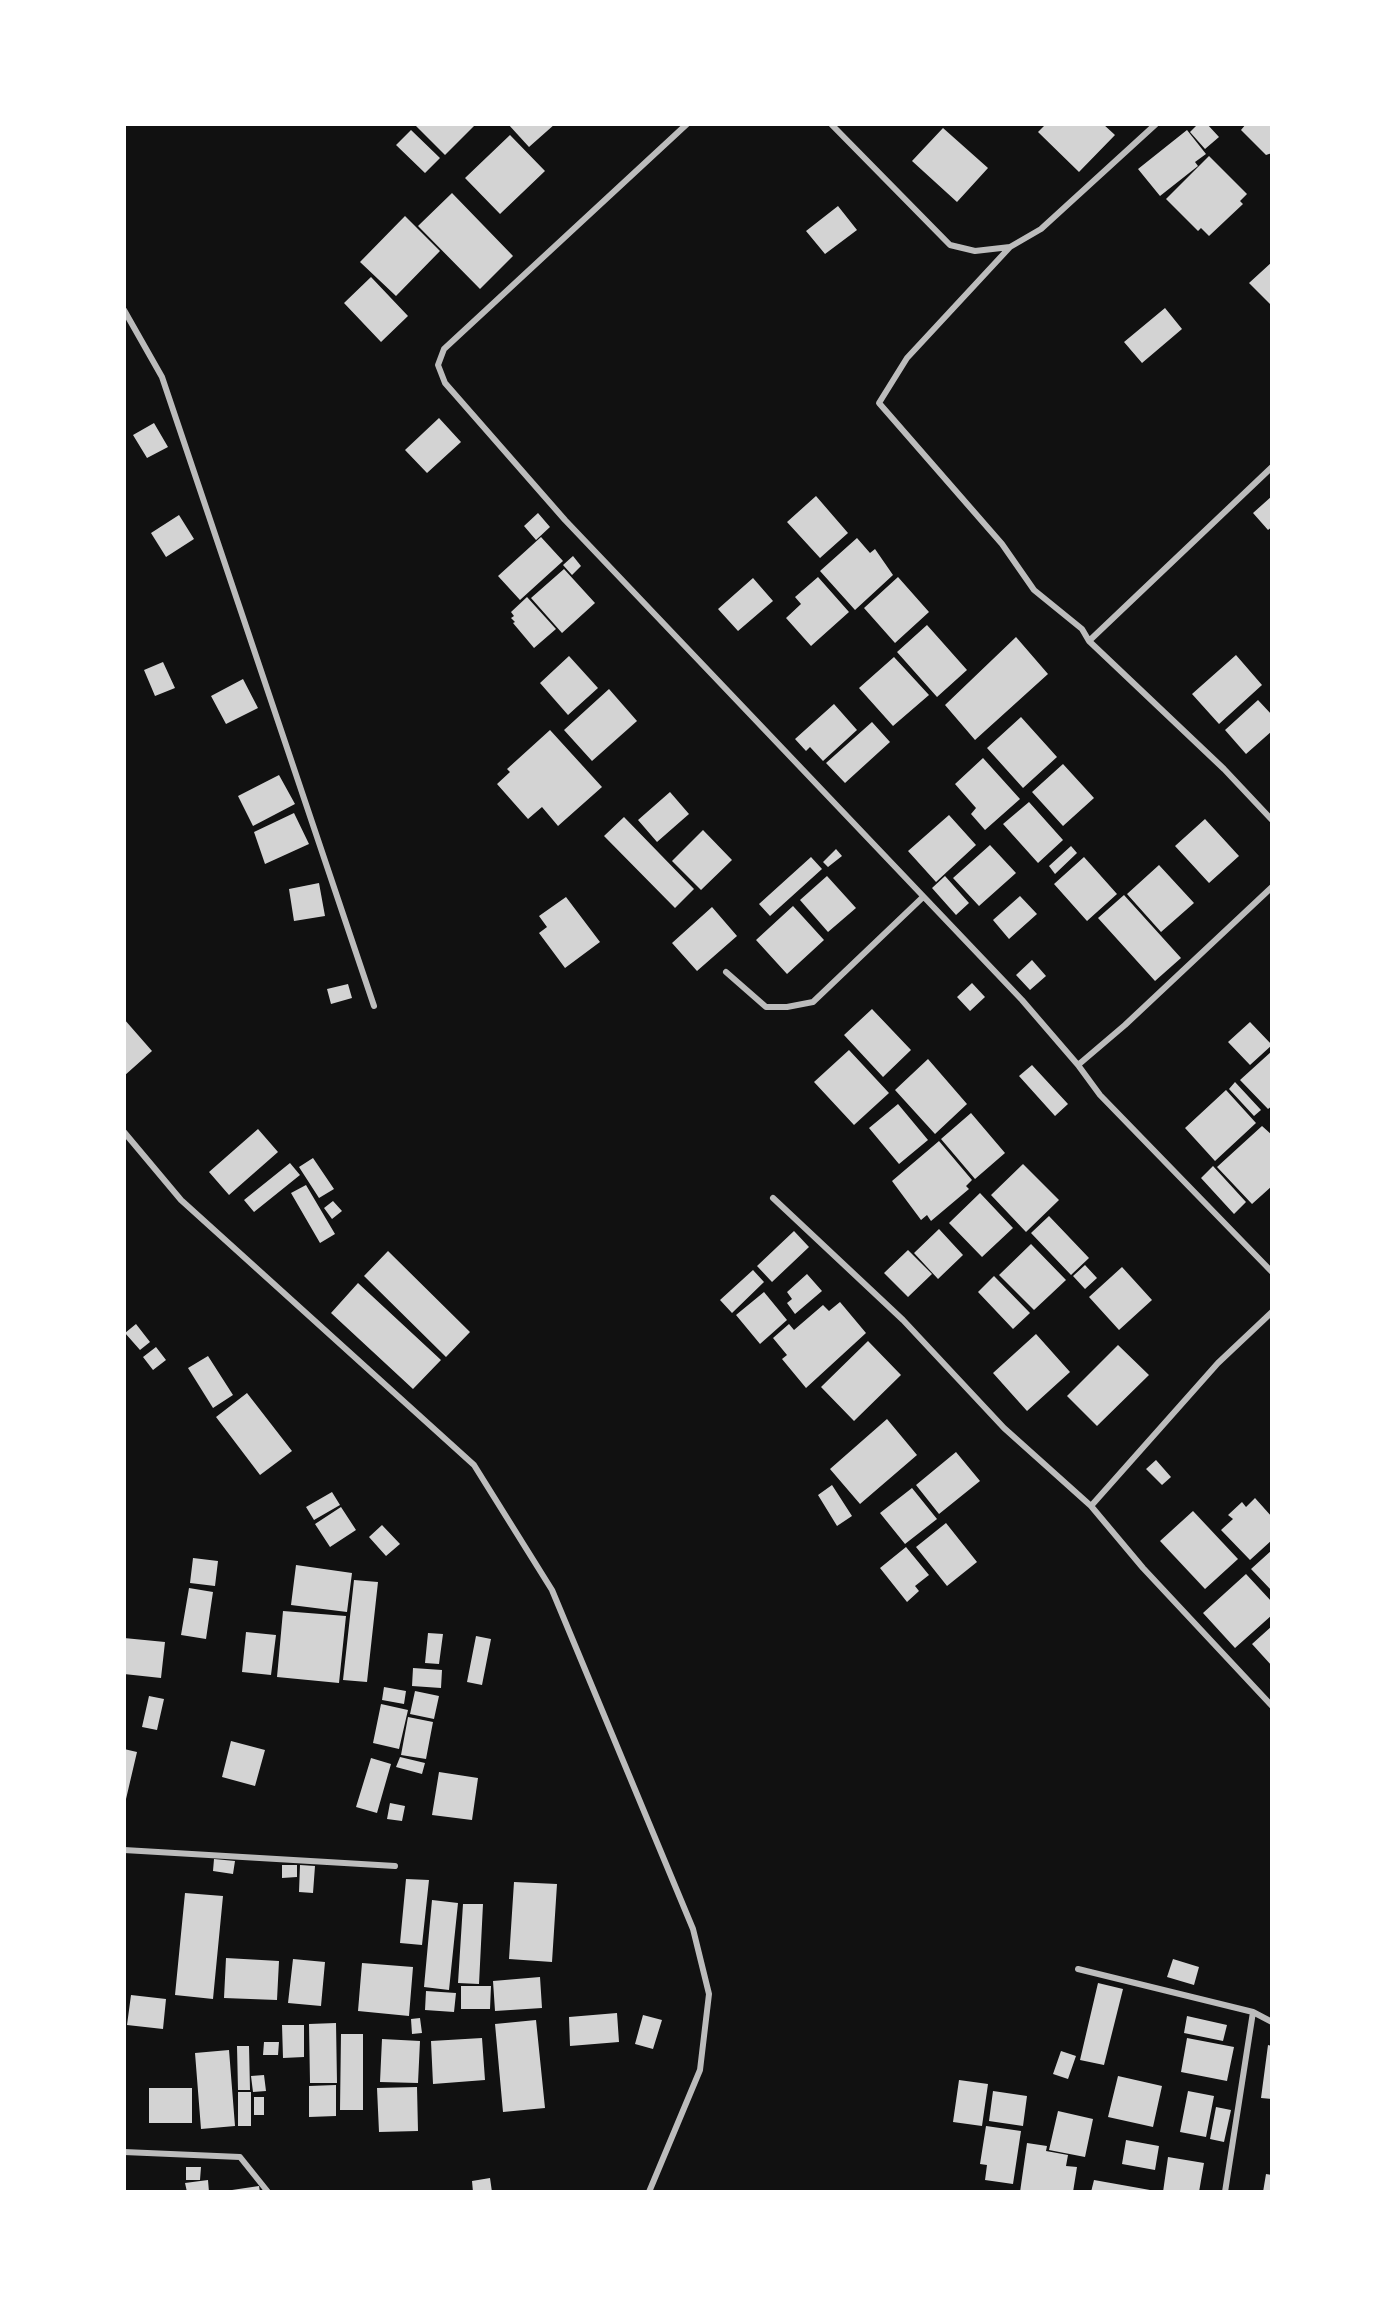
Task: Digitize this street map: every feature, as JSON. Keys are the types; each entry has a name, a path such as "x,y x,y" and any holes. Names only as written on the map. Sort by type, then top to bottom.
{"street":[{"path":"687,124 444,349 438,365 445,382 457,399 565,520 781,745 922,898 1022,1000 1078,1065 1100,1095 1272,1272"},
{"path":"831,124 950,245 975,251 1010,248"},
{"path":"1156,124 1041,229 1010,248 907,358 879,403 1002,544 1034,590 1082,629 1089,641 1216,761 1272,820"},
{"path":"124,310 162,377 374,1006"},
{"path":"1089,641 1272,467"},
{"path":"1078,1065 1125,1025 1272,887"},
{"path":"726,972 766,1007 787,1007 813,1002 922,898"},
{"path":"124,1132 181,1200 474,1465 552,1590 693,1929 709,1994 700,2070 649,2192"},
{"path":"773,1198 903,1320 1004,1428 1091,1506 1143,1568 1272,1706"},
{"path":"1091,1506 1218,1363 1272,1312"},
{"path":"124,1850 395,1866"},
{"path":"1078,1969 1253,2012 1272,2022"},
{"path":"1225,2192 1253,2012"},
{"path":"124,2152 240,2157 268,2192"}],"building":[{"path":"414,124 476,124 445,155"},
{"path":"508,124 555,124 529,147"},
{"path":"1046,124 1103,124 1115,135 1079,172 1038,132"},
{"path":"1198,124 1207,124 1219,137 1205,149 1190,132"},
{"path":"1246,124 1272,124 1272,153 1266,155 1241,130"},
{"path":"943,128 988,168 957,202 912,161"},
{"path":"411,130 440,158 425,173 396,145"},
{"path":"1187,130 1206,154 1195,162 1198,166 1160,196 1138,169"},
{"path":"510,135 545,171 500,214 465,178"},
{"path":"1209,156 1247,194 1240,201 1243,204 1209,236 1201,228 1198,231 1166,199"},
{"path":"452,193 513,256 480,289 418,226"},
{"path":"838,206 857,230 825,254 806,231"},
{"path":"405,216 440,251 396,296 360,262"},
{"path":"1272,262 1272,306 1249,283"},
{"path":"371,277 408,316 381,342 344,303"},
{"path":"1165,308 1182,329 1142,363 1124,342"},
{"path":"439,418 461,442 427,473 405,450"},
{"path":"154,423 168,447 147,458 133,435"},
{"path":"816,496 848,533 820,558 787,522"},
{"path":"1272,496 1272,527 1268,530 1253,513"},
{"path":"538,513 550,527 536,540 524,526"},
{"path":"179,515 194,539 166,557 151,533"},
{"path":"541,537 563,561 520,600 498,576"},
{"path":"857,538 870,553 875,549 893,575 855,610 820,571"},
{"path":"573,556 581,566 572,575 563,565"},
{"path":"564,569 595,603 562,633 531,598"},
{"path":"818,577 849,612 811,646 786,618 801,604 795,597"},
{"path":"898,577 929,612 895,643 864,608"},
{"path":"753,578 773,601 738,631 718,609"},
{"path":"527,597 556,629 534,648 511,618 514,616 511,612"},
{"path":"927,625 967,670 937,697 897,652"},
{"path":"1016,637 1048,674 975,740 945,705"},
{"path":"1236,655 1262,685 1219,724 1192,694"},
{"path":"569,656 598,688 568,715 540,683"},
{"path":"894,657 929,695 893,726 859,688"},
{"path":"163,662 175,688 155,696 144,670"},
{"path":"243,679 258,708 226,724 211,696"},
{"path":"609,689 637,721 592,761 564,730"},
{"path":"1258,700 1272,715 1272,731 1246,754 1225,730"},
{"path":"834,704 857,730 823,761 810,747 806,751 795,739"},
{"path":"1021,717 1057,757 1023,788 987,748"},
{"path":"872,722 890,742 845,783 826,763"},
{"path":"550,730 602,787 558,826 542,807 528,819 497,784 510,772 507,769"},
{"path":"983,758 1020,799 985,830 971,814 976,808 955,784"},
{"path":"1063,764 1094,798 1063,826 1032,792"},
{"path":"279,775 295,804 253,826 238,796"},
{"path":"670,792 689,814 657,842 638,820"},
{"path":"1029,802 1063,840 1038,863 1003,824"},
{"path":"294,813 309,844 265,864 254,832"},
{"path":"949,815 976,845 936,882 908,851"},
{"path":"624,817 694,889 675,908 604,836"},
{"path":"1205,819 1239,856 1209,883 1175,846"},
{"path":"703,830 732,860 701,890 672,861"},
{"path":"990,845 1016,873 979,906 953,878"},
{"path":"1071,846 1077,853 1055,874 1049,866"},
{"path":"836,849 842,856 828,867 823,862"},
{"path":"811,857 822,869 770,916 759,904"},
{"path":"1084,857 1117,894 1087,921 1054,884"},
{"path":"1159,865 1194,903 1161,932 1127,894"},
{"path":"827,876 856,908 828,932 800,900"},
{"path":"945,876 969,903 956,915 932,888"},
{"path":"319,883 325,916 294,921 289,889"},
{"path":"1124,895 1181,958 1155,981 1098,918"},
{"path":"1020,896 1037,914 1009,939 993,920"},
{"path":"566,897 600,942 565,968 539,933 547,927 539,916"},
{"path":"793,906 824,940 787,974 756,940"},
{"path":"712,907 737,936 697,971 672,943"},
{"path":"1032,960 1046,976 1030,990 1016,975"},
{"path":"972,983 985,997 970,1011 957,997"},
{"path":"348,984 352,998 331,1004 327,989"},
{"path":"872,1009 911,1050 883,1077 844,1035"},
{"path":"124,1019 152,1051 124,1076"},
{"path":"1250,1022 1272,1045 1250,1065 1228,1042"},
{"path":"849,1050 889,1093 854,1125 814,1082"},
{"path":"1272,1051 1272,1106 1268,1109 1240,1080"},
{"path":"928,1059 967,1104 935,1134 895,1090"},
{"path":"1032,1065 1068,1104 1055,1116 1019,1076"},
{"path":"1235,1082 1261,1110 1254,1116 1229,1089"},
{"path":"1226,1090 1256,1123 1215,1161 1185,1128"},
{"path":"898,1104 928,1140 899,1164 869,1128"},
{"path":"971,1113 1005,1153 975,1179 941,1139"},
{"path":"1262,1126 1272,1135 1272,1186 1252,1204 1217,1167"},
{"path":"258,1129 278,1152 229,1195 209,1172"},
{"path":"939,1141 972,1180 966,1186 969,1189 931,1221 927,1215 921,1220 892,1181"},
{"path":"313,1158 334,1189 319,1198 299,1167"},
{"path":"290,1163 300,1175 254,1212 244,1200"},
{"path":"1023,1164 1059,1200 1026,1232 991,1195"},
{"path":"1213,1166 1246,1202 1234,1214 1201,1178"},
{"path":"306,1185 335,1234 320,1243 291,1193"},
{"path":"980,1193 1013,1228 982,1257 949,1223"},
{"path":"333,1201 342,1211 332,1219 324,1208"},
{"path":"1049,1216 1089,1258 1071,1275 1031,1233"},
{"path":"939,1229 963,1255 938,1279 914,1253"},
{"path":"794,1231 809,1247 772,1282 757,1266"},
{"path":"1031,1244 1066,1280 1034,1310 999,1275"},
{"path":"908,1250 932,1274 908,1297 884,1273"},
{"path":"388,1251 470,1332 446,1357 364,1276"},
{"path":"1085,1265 1097,1278 1085,1289 1073,1276"},
{"path":"1122,1267 1152,1300 1119,1330 1089,1297"},
{"path":"753,1270 764,1282 732,1313 720,1300"},
{"path":"807,1274 822,1291 795,1314 787,1303 792,1299 787,1292"},
{"path":"994,1276 1030,1313 1013,1329 978,1292"},
{"path":"358,1283 441,1360 413,1389 331,1313"},
{"path":"764,1292 787,1320 760,1344 736,1315"},
{"path":"840,1302 866,1333 806,1388 782,1359 787,1355 773,1338 789,1324 794,1330 823,1305 829,1311"},
{"path":"136,1324 150,1342 140,1350 125,1333"},
{"path":"1036,1334 1070,1372 1027,1411 993,1373"},
{"path":"868,1341 901,1375 854,1421 821,1387"},
{"path":"1118,1345 1149,1375 1097,1426 1067,1396"},
{"path":"156,1347 166,1360 153,1370 143,1357"},
{"path":"208,1356 233,1395 213,1408 188,1368"},
{"path":"247,1393 292,1451 260,1475 216,1417"},
{"path":"887,1419 917,1455 860,1504 830,1469"},
{"path":"956,1452 980,1481 939,1514 916,1485"},
{"path":"1156,1460 1171,1477 1162,1485 1146,1469"},
{"path":"832,1485 852,1516 837,1526 818,1495"},
{"path":"912,1488 937,1519 905,1544 880,1513"},
{"path":"332,1492 340,1505 314,1520 306,1507"},
{"path":"1255,1498 1272,1517 1272,1540 1250,1560 1221,1530 1233,1519 1228,1515 1242,1502 1246,1507"},
{"path":"341,1507 356,1530 330,1547 315,1524"},
{"path":"1193,1511 1238,1559 1205,1589 1160,1541"},
{"path":"946,1523 977,1562 947,1586 916,1547"},
{"path":"382,1525 400,1544 386,1556 369,1537"},
{"path":"906,1547 929,1575 915,1586 919,1591 907,1602 880,1568"},
{"path":"1272,1550 1272,1591 1251,1569"},
{"path":"193,1558 218,1561 215,1586 190,1583"},
{"path":"296,1565 352,1573 347,1612 291,1605"},
{"path":"1246,1574 1272,1602 1272,1615 1235,1648 1203,1613"},
{"path":"354,1580 378,1582 367,1682 343,1680"},
{"path":"189,1588 213,1592 206,1639 181,1635"},
{"path":"283,1611 346,1616 339,1683 277,1677"},
{"path":"1272,1626 1272,1666 1252,1644"},
{"path":"246,1632 276,1635 271,1675 242,1672"},
{"path":"428,1633 443,1634 439,1664 425,1663"},
{"path":"476,1636 491,1639 482,1685 467,1682"},
{"path":"124,1638 165,1642 161,1678 124,1674"},
{"path":"413,1668 442,1670 441,1688 412,1686"},
{"path":"384,1687 406,1691 404,1704 382,1700"},
{"path":"415,1691 439,1696 434,1719 410,1714"},
{"path":"149,1696 164,1699 157,1730 142,1727"},
{"path":"381,1704 408,1710 399,1749 373,1743"},
{"path":"408,1717 433,1722 426,1759 401,1755"},
{"path":"231,1741 265,1750 255,1786 222,1777"},
{"path":"124,1749 137,1752 126,1799 124,1799"},
{"path":"400,1757 425,1763 422,1774 396,1767"},
{"path":"371,1758 391,1764 377,1813 356,1807"},
{"path":"439,1772 478,1778 472,1820 432,1815"},
{"path":"390,1803 405,1806 402,1821 387,1819"},
{"path":"214,1859 235,1861 233,1874 213,1871"},
{"path":"282,1865 297,1865 297,1877 282,1878"},
{"path":"300,1865 315,1866 313,1893 299,1892"},
{"path":"406,1879 429,1880 422,1945 400,1943"},
{"path":"514,1882 557,1884 552,1962 509,1959"},
{"path":"185,1893 223,1896 213,1999 175,1995"},
{"path":"432,1900 458,1903 449,1990 424,1987"},
{"path":"463,1904 483,1904 479,1984 458,1983"},
{"path":"226,1958 279,1961 277,2000 224,1998"},
{"path":"293,1959 325,1962 321,2006 288,2003"},
{"path":"1173,1959 1199,1967 1194,1985 1167,1977"},
{"path":"362,1963 413,1967 409,2016 358,2011"},
{"path":"540,1977 542,2008 495,2011 493,1981"},
{"path":"1098,1983 1123,1989 1104,2065 1080,2060"},
{"path":"461,1986 491,1986 490,2009 461,2009"},
{"path":"426,1991 456,1993 454,2012 425,2010"},
{"path":"131,1995 166,1999 163,2029 127,2025"},
{"path":"617,2013 619,2042 570,2046 569,2017"},
{"path":"643,2015 662,2020 653,2049 635,2044"},
{"path":"1187,2016 1227,2025 1223,2041 1184,2033"},
{"path":"420,2018 422,2033 412,2034 411,2019"},
{"path":"536,2020 545,2108 503,2112 495,2024"},
{"path":"336,2023 337,2083 310,2083 309,2024"},
{"path":"282,2025 304,2025 304,2057 283,2058"},
{"path":"341,2034 363,2034 363,2110 340,2110"},
{"path":"482,2038 485,2080 433,2084 431,2041"},
{"path":"1187,2038 1234,2047 1227,2081 1181,2072"},
{"path":"382,2039 420,2041 418,2083 380,2082"},
{"path":"264,2042 279,2042 278,2055 263,2055"},
{"path":"1268,2045 1272,2046 1272,2099 1261,2098"},
{"path":"237,2046 249,2046 250,2090 238,2090"},
{"path":"229,2050 235,2126 201,2129 195,2053"},
{"path":"1061,2051 1076,2056 1068,2079 1053,2074"},
{"path":"264,2075 266,2091 253,2092 251,2076"},
{"path":"1118,2076 1162,2086 1153,2127 1108,2117"},
{"path":"959,2080 988,2084 982,2126 953,2122"},
{"path":"336,2085 336,2116 309,2117 309,2086"},
{"path":"417,2087 418,2131 379,2132 377,2088"},
{"path":"149,2088 192,2088 192,2123 149,2123"},
{"path":"993,2091 1027,2096 1023,2126 989,2121"},
{"path":"1188,2091 1214,2096 1206,2137 1180,2132"},
{"path":"238,2092 251,2092 251,2126 238,2126"},
{"path":"254,2097 264,2097 264,2115 254,2115"},
{"path":"1216,2107 1231,2110 1224,2142 1210,2139"},
{"path":"1058,2111 1093,2119 1085,2157 1049,2150"},
{"path":"986,2126 1021,2131 1013,2184 985,2180 987,2165 980,2164"},
{"path":"1126,2140 1159,2146 1155,2170 1122,2164"},
{"path":"1027,2143 1047,2146 1046,2151 1068,2155 1066,2166 1077,2167 1073,2192 1020,2192"},
{"path":"1168,2157 1204,2163 1199,2192 1163,2192"},
{"path":"186,2167 201,2167 200,2180 186,2180"},
{"path":"1266,2174 1272,2175 1272,2192 1263,2192"},
{"path":"490,2178 492,2192 473,2192 472,2181"},
{"path":"208,2180 209,2192 187,2192 185,2183"},
{"path":"1094,2180 1150,2190 1150,2192 1091,2192"},
{"path":"259,2186 260,2192 232,2192 232,2190"}]}
